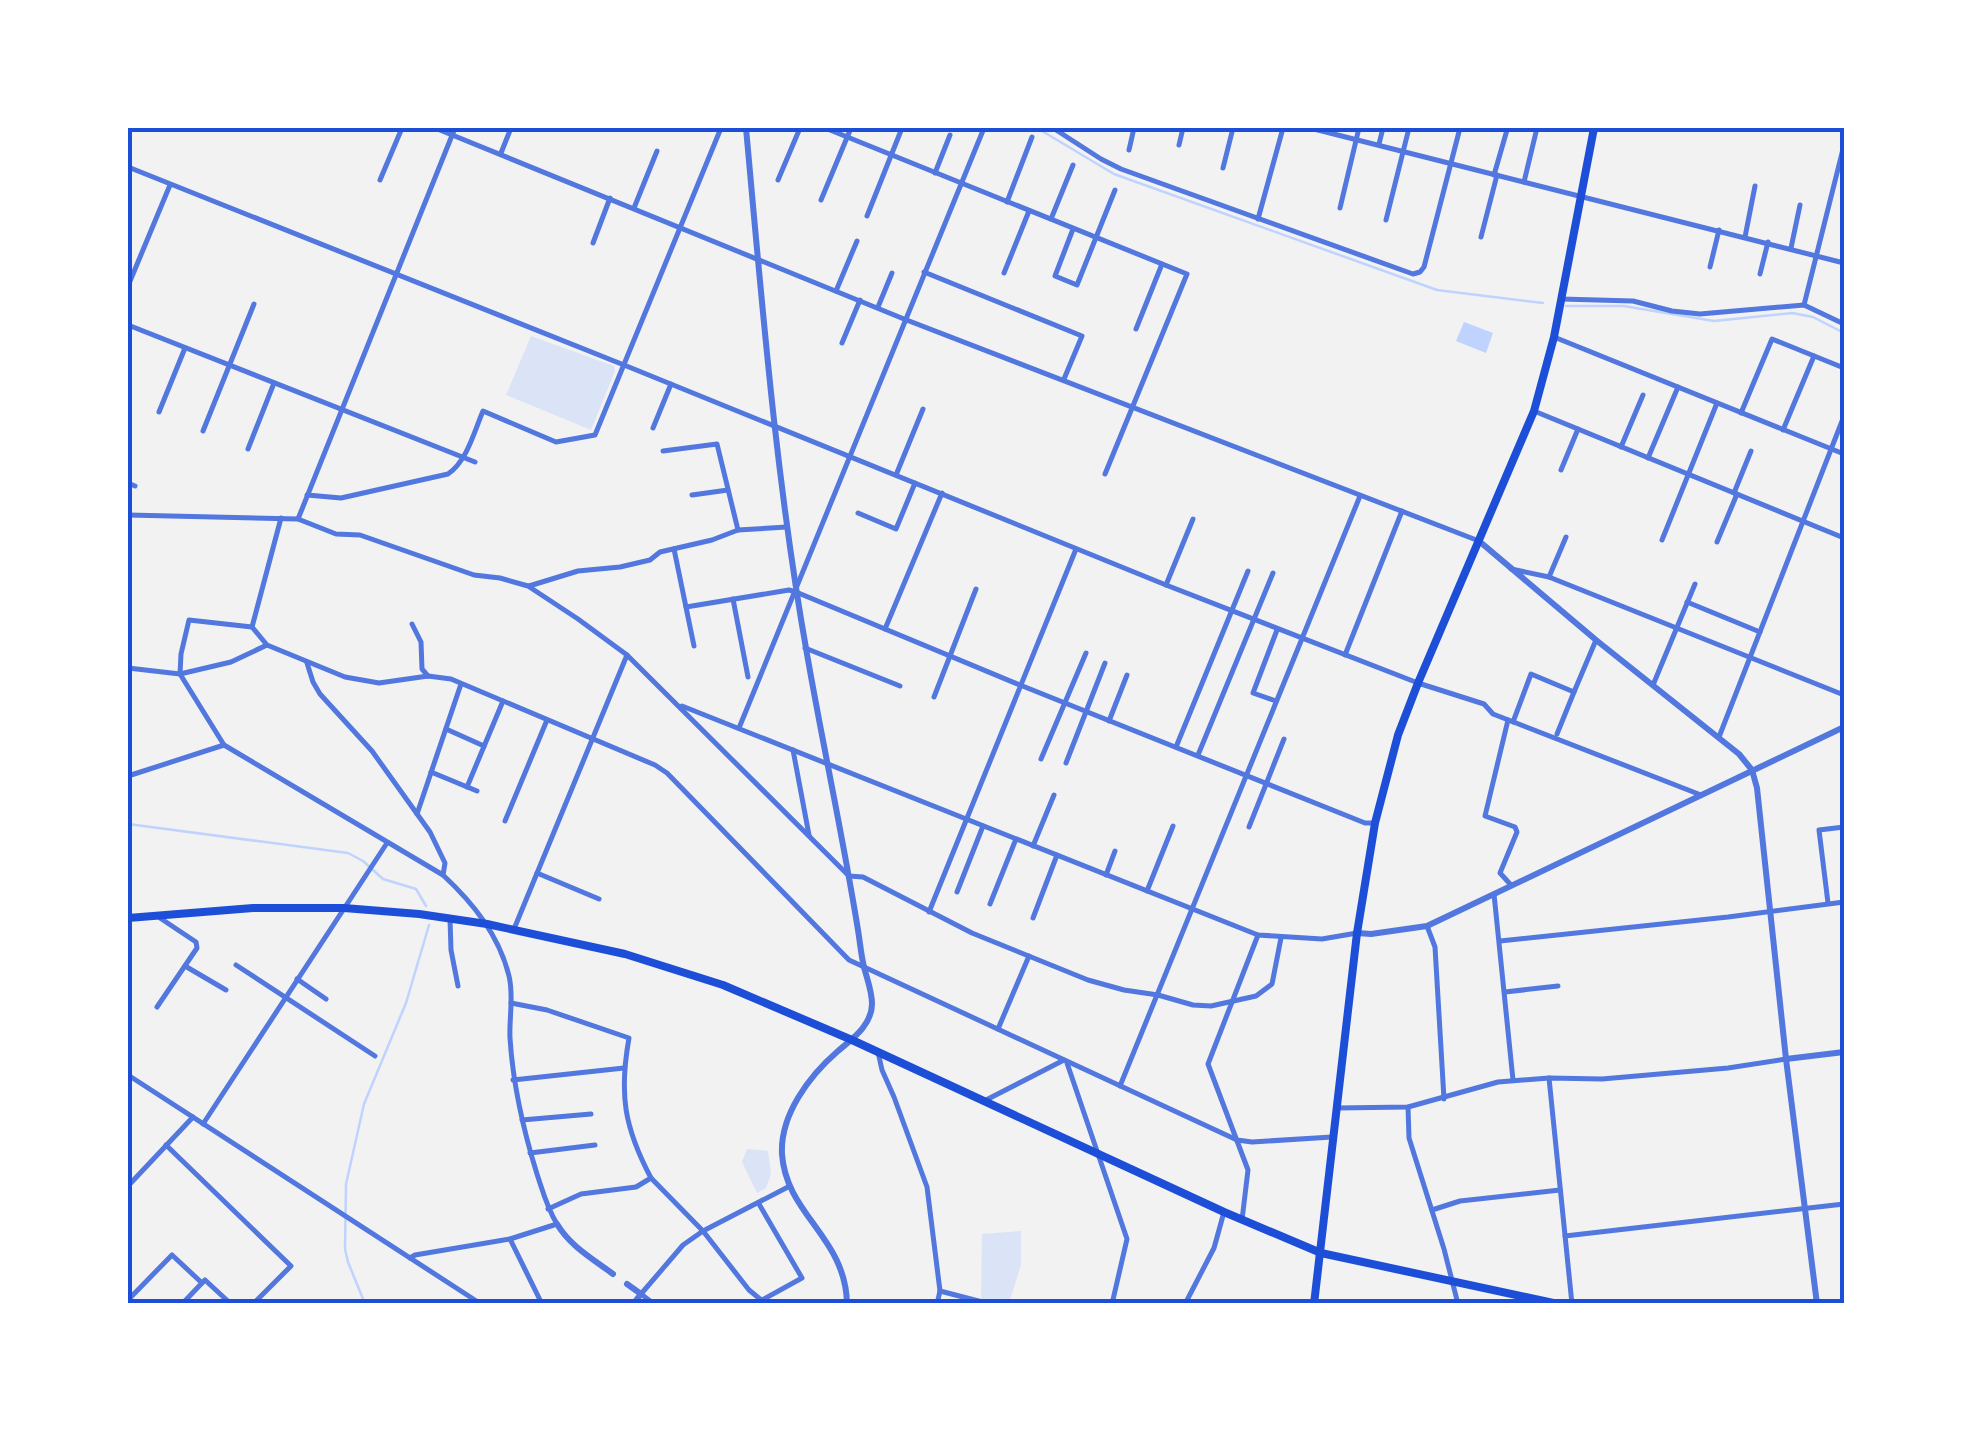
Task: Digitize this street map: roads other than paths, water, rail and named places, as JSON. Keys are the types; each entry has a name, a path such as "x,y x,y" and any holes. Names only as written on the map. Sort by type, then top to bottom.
{"main road":[{"path":"1314,1304 1357,933 1375,823 1398,735 1418,683 1534,411 1554,337 1594,128"},
{"path":"128,918 253,908 344,908 487,924 624,954 722,985 852,1040 1321,1253 1558,1304"}],"street":[{"path":"380,180 402,128"},
{"path":"435,128 453,131 878,308 1479,541 1739,754 1752,770 1757,788 1817,1304"},
{"path":"501,154 511,128"},
{"path":"308,495 341,498 448,474 457,468 483,411 556,442 595,435 721,128"},
{"path":"746,128 774,425 796,592 872,999 872,1012 852,1040 824,1066 792,1107 782,1151 788,1187 836,1255 844,1274 847,1304"},
{"path":"778,180 800,128"},
{"path":"825,128 1186,274 1105,474"},
{"path":"821,200 851,128"},
{"path":"867,216 902,128"},
{"path":"739,728 984,128"},
{"path":"1054,128 1121,169 1412,274 1424,267 1460,128"},
{"path":"1129,150 1134,128"},
{"path":"1179,145 1184,128"},
{"path":"1222,168 1233,128"},
{"path":"1258,219 1283,128"},
{"path":"1310,128 1332,130 1356,140 1844,263"},
{"path":"1340,208 1359,128"},
{"path":"1378,145 1383,128"},
{"path":"1386,220 1409,128"},
{"path":"1524,182 1537,128"},
{"path":"1481,237 1507,130"},
{"path":"298,519 453,131"},
{"path":"935,173 950,135"},
{"path":"1007,202 1032,136"},
{"path":"1804,305 1844,145"},
{"path":"634,208 658,151"},
{"path":"1051,219 1073,165"},
{"path":"128,167 1254,620 1484,704 1493,714 1700,795"},
{"path":"128,286 170,184"},
{"path":"1745,236 1755,186"},
{"path":"1073,228 1054,276 1077,285 1114,190"},
{"path":"593,243 610,198"},
{"path":"1791,248 1800,205"},
{"path":"1004,274 1029,210"},
{"path":"1710,267 1719,230"},
{"path":"836,291 857,241"},
{"path":"1760,274 1768,242"},
{"path":"1136,330 1162,264"},
{"path":"924,272 1082,336 1064,380"},
{"path":"878,308 892,273"},
{"path":"1561,299 1633,301 1700,314 1804,305 1844,324"},
{"path":"842,344 860,300"},
{"path":"204,431 254,304"},
{"path":"128,325 475,462"},
{"path":"1554,337 1844,454"},
{"path":"1741,412 1772,339 1844,368"},
{"path":"159,412 185,348"},
{"path":"1784,430 1814,356"},
{"path":"248,450 274,383"},
{"path":"653,428 672,384"},
{"path":"1648,459 1678,387"},
{"path":"1622,448 1643,395"},
{"path":"1662,540 1717,403"},
{"path":"896,475 923,409"},
{"path":"1534,411 1844,538"},
{"path":"1719,737 1844,416"},
{"path":"1561,470 1578,429"},
{"path":"663,451 717,444 738,530"},
{"path":"1717,542 1750,451"},
{"path":"858,513 896,529 915,482"},
{"path":"128,483 136,486"},
{"path":"692,495 728,490"},
{"path":"885,629 942,494"},
{"path":"1120,1086 1361,495"},
{"path":"1345,655 1402,511"},
{"path":"128,515 298,519 336,534 360,535 474,575 528,586 627,655 849,876 863,877 972,934 1088,980 1194,1006 1232,1002 1256,996 1272,984 1281,938"},
{"path":"252,627 281,518"},
{"path":"1166,585 1193,518"},
{"path":"528,586 578,571 650,560 660,552 738,530 787,527"},
{"path":"1549,577 1566,537"},
{"path":"674,548 694,646"},
{"path":"929,912 1076,548"},
{"path":"1511,569 1549,577 1844,695"},
{"path":"1176,747 1248,570"},
{"path":"1198,756 1274,573"},
{"path":"1653,685 1695,584"},
{"path":"934,697 976,589"},
{"path":"686,608 796,592 1266,784 1365,823 1375,823"},
{"path":"732,600 748,677"},
{"path":"1688,602 1760,632"},
{"path":"613,1274 564,1236 548,1209 513,1080 511,981 487,924 443,874 224,746 180,674 189,620 252,627 267,645 346,677 379,683 428,676 451,678 654,764 849,960 1236,1140 1334,1136"},
{"path":"416,627 422,670 428,676"},
{"path":"1276,701 1253,692 1278,628"},
{"path":"1557,734 1596,640"},
{"path":"128,668 180,674 231,662 267,645"},
{"path":"806,648 900,686"},
{"path":"1042,759 1086,653"},
{"path":"514,929 627,655"},
{"path":"306,662 320,694 372,751 430,832 445,863 443,874"},
{"path":"1066,762 1105,663"},
{"path":"1512,886 1500,873 1517,832 1486,816 1510,721 1531,674 1574,692"},
{"path":"1110,720 1127,675"},
{"path":"418,814 461,684"},
{"path":"467,787 503,702"},
{"path":"680,705 1258,935 1322,939 1427,926 1844,727"},
{"path":"505,821 546,720"},
{"path":"446,729 484,746"},
{"path":"1249,827 1284,739"},
{"path":"128,776 224,746"},
{"path":"792,750 808,835"},
{"path":"431,772 477,791"},
{"path":"1034,846 1054,795"},
{"path":"957,892 983,826"},
{"path":"1147,891 1173,826"},
{"path":"1828,904 1819,830 1844,827"},
{"path":"990,904 1016,839"},
{"path":"204,1124 388,844"},
{"path":"1106,875 1115,851"},
{"path":"1033,918 1056,856"},
{"path":"537,872 599,899"},
{"path":"1494,894 1513,1080"},
{"path":"1500,941 1844,902"},
{"path":"154,914 196,942 197,948 157,1007"},
{"path":"450,918 458,986"},
{"path":"1427,926 1436,947 1444,1099"},
{"path":"1242,1220 1248,1170 1208,1064 1258,935"},
{"path":"998,1030 1029,956"},
{"path":"236,965 375,1056"},
{"path":"185,966 226,990"},
{"path":"298,979 326,999"},
{"path":"1504,992 1558,986"},
{"path":"511,1003 547,1010 630,1038 624,1068 625,1112 635,1148 651,1178 703,1232 749,1290 764,1302 802,1278 759,1204"},
{"path":"878,1052 927,1186 940,1291 937,1304"},
{"path":"1337,1108 1408,1108 1513,1080 1602,1079 1728,1068 1844,1052"},
{"path":"984,1100 1065,1060"},
{"path":"1065,1060 1127,1239 1112,1304"},
{"path":"513,1080 624,1068"},
{"path":"128,1075 481,1304"},
{"path":"1549,1078 1572,1304"},
{"path":"1408,1108 1409,1138 1458,1304"},
{"path":"522,1120 591,1114"},
{"path":"128,1186 193,1117"},
{"path":"530,1152 595,1145"},
{"path":"166,1146 291,1266 253,1304"},
{"path":"548,1209 581,1194 636,1186 651,1178"},
{"path":"633,1304 683,1245 788,1187"},
{"path":"1432,1210 1460,1201 1560,1190"},
{"path":"1566,1236 1844,1204"},
{"path":"1186,1304 1214,1248 1224,1212"},
{"path":"410,1258 510,1240 556,1224"},
{"path":"510,1240 542,1304"},
{"path":"128,1300 172,1255 202,1282"},
{"path":"182,1304 205,1280 231,1304"},
{"path":"627,1284 654,1304"},
{"path":"940,1291 990,1304"}],"water":[{"path":"1464,322 1493,333 1486,353 1456,341"}],"waterway":[{"path":"1037,128 1114,174 1437,290 1543,303"},
{"path":"1566,306 1624,306 1714,321 1792,313 1813,317 1844,333"},
{"path":"128,824 348,853 383,879 416,889 426,906"},
{"path":"365,1304 345,1249 346,1184 364,1104 406,1003 429,925"}]}
